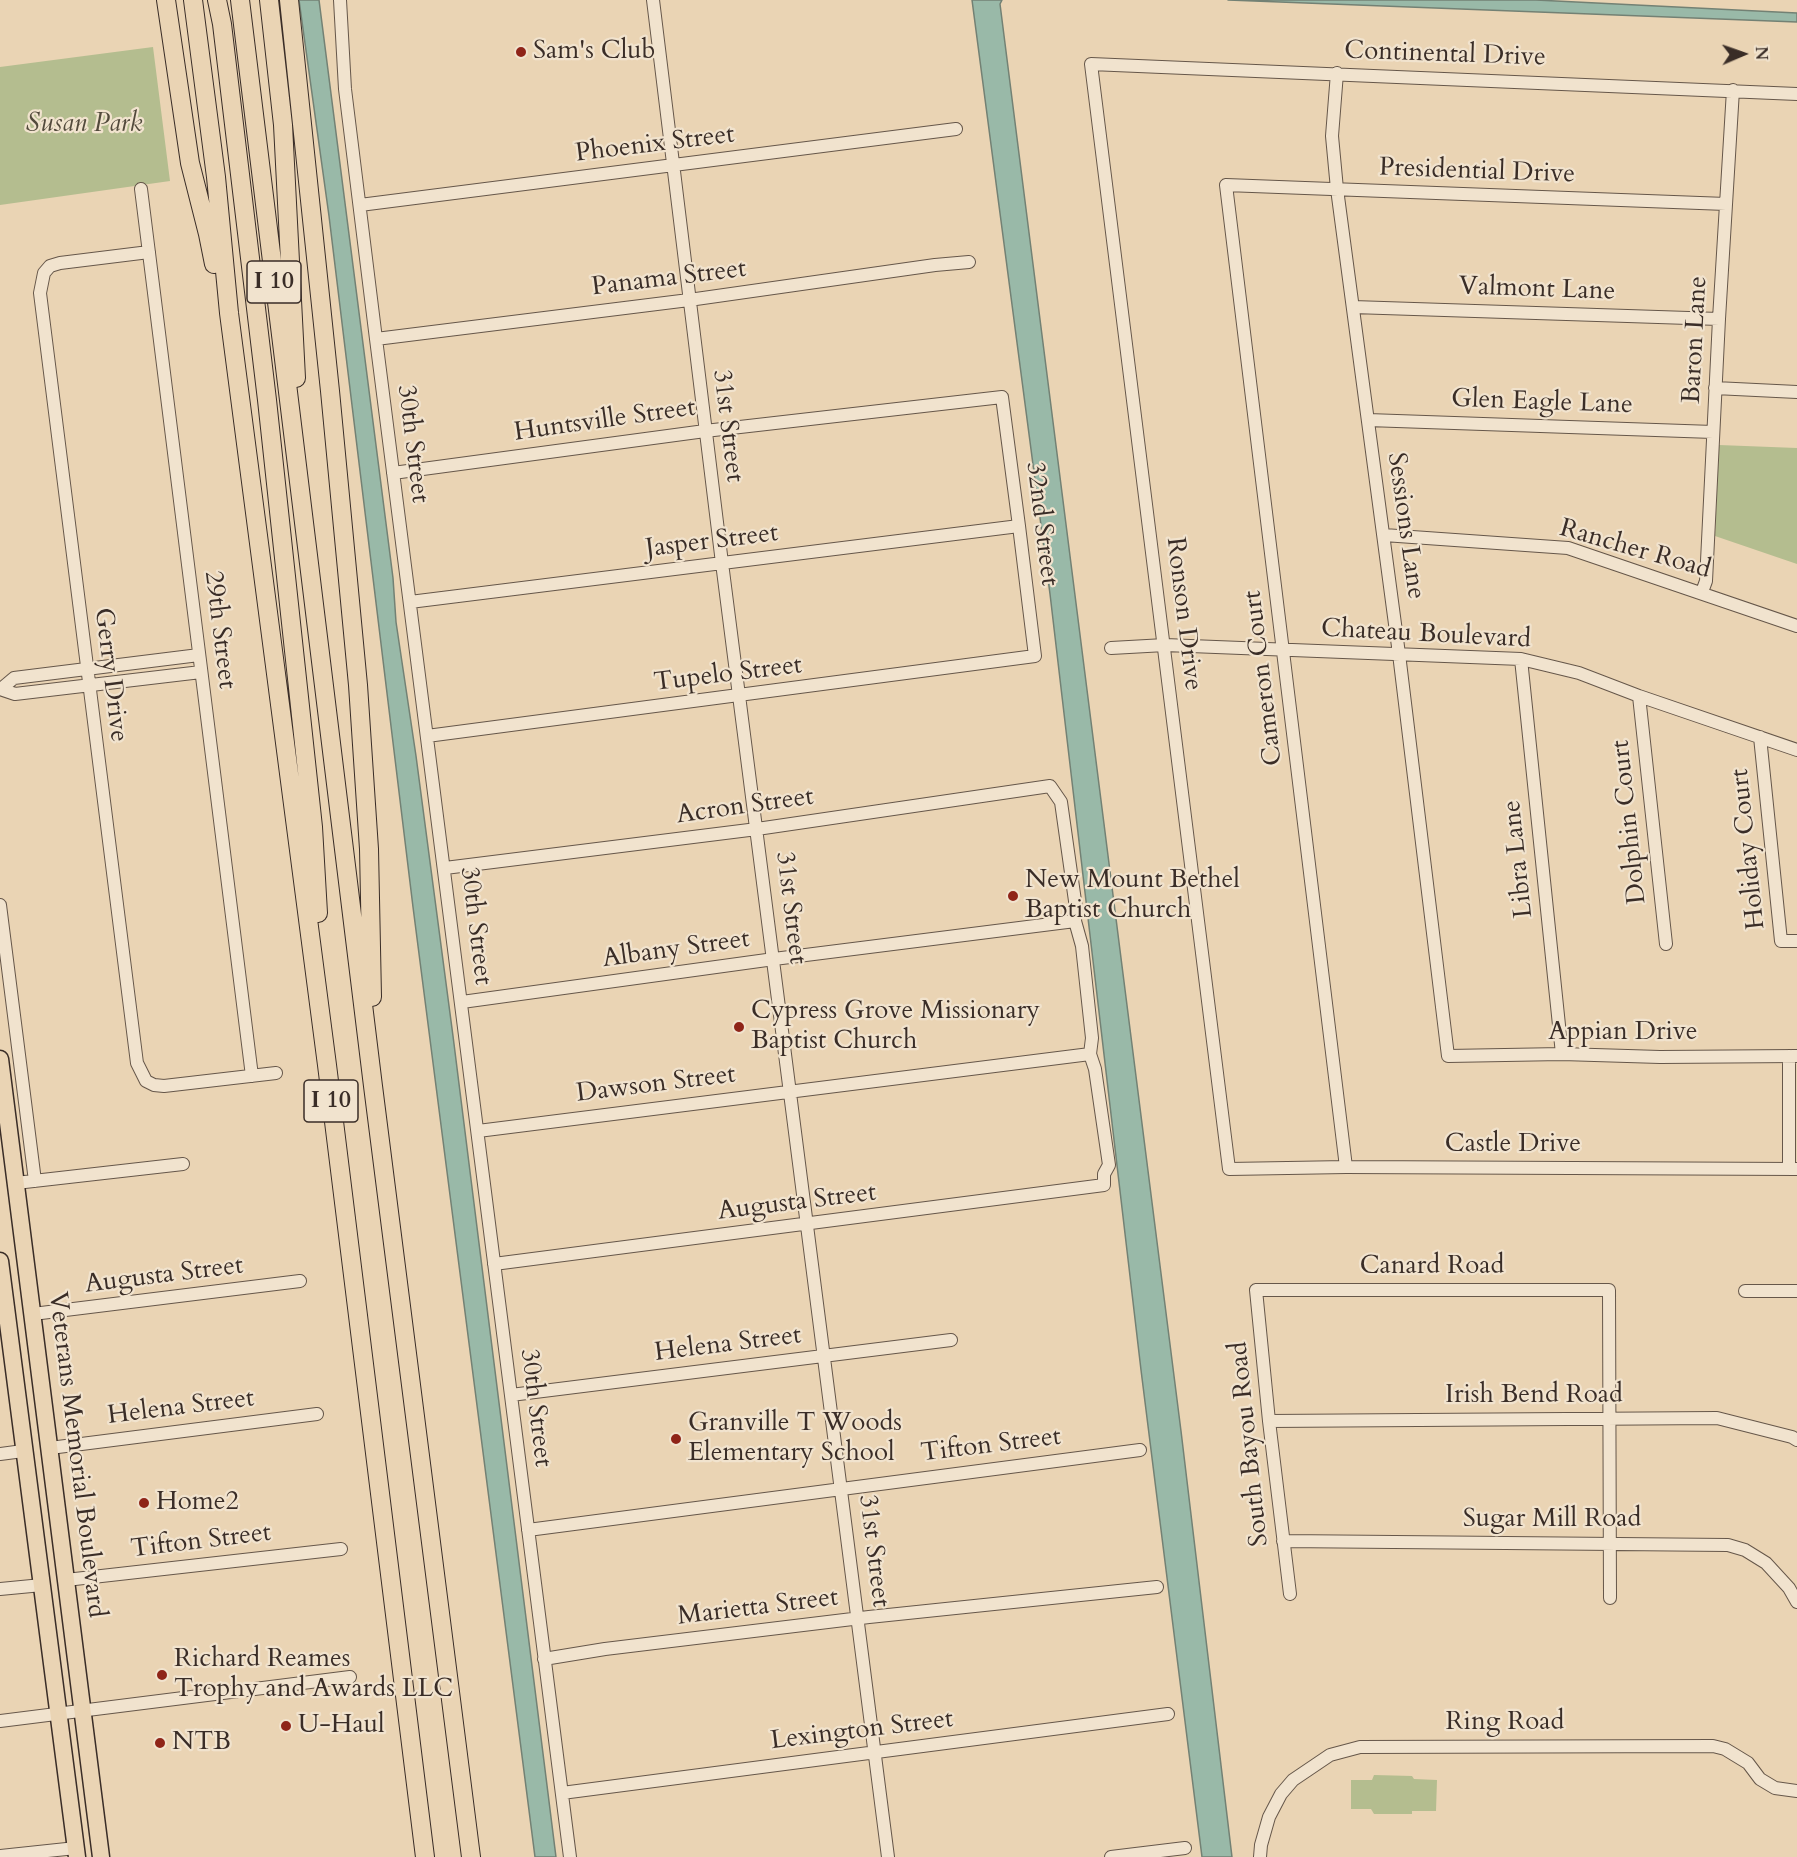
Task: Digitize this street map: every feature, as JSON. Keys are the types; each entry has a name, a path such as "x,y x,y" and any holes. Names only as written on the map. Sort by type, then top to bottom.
{"highway":[{"path":"166,0 190,163 208,234 219,295 229,313"},
{"name":"I 10","path":"193,0 216,177 229,313 327,1065 425,1857"},
{"path":"217,0 222,24 267,400 313,827 327,1065"},
{"name":"I 10","path":"240,0 373,1086 471,1857"},
{"path":"269,0 284,137 296,365 295,446"},
{"path":"289,0 333,420 357,685 369,849 373,1086"}],"main road":[{"name":"Veterans Memorial Boulevard","path":"0,1059 101,1857"},
{"path":"0,1109 13,1165"},
{"name":"Veterans Memorial Boulevard","path":"0,1261 3,1319 32,1509 77,1852"},
{"path":"3,1289 15,1290 22,1297 42,1384"},
{"path":"32,1509 49,1521 58,1520"},
{"path":"37,1551 45,1547 52,1549 63,1563"}],"street":[{"name":"30th Street","path":"340,0 345,89 570,1857"},
{"name":"31st Street","path":"653,0 705,431 888,1857"},
{"name":"Continental Drive","path":"1091,64 1797,94"},
{"name":"Ronson Drive","path":"1091,64 1229,1169"},
{"name":"Sessions Lane","path":"1337,73 1332,136 1337,189 1400,654 1448,1056"},
{"name":"Baron Lane","path":"1702,592 1706,581 1733,90"},
{"name":"Phoenix Street","path":"360,205 956,129"},
{"name":"Presidential Drive","path":"1226,185 1726,204"},
{"name":"Cameron Court","path":"1226,185 1346,1167"},
{"name":"29th Street","path":"141,189 252,1076"},
{"name":"Gerry Drive","path":"149,252 50,266 44,273 40,293 137,1063 146,1081 154,1085 164,1086 252,1076"},
{"name":"Panama Street","path":"376,339 969,262"},
{"name":"Valmont Lane","path":"1353,307 1719,319"},
{"path":"1715,387 1797,392"},
{"name":"Huntsville Street","path":"393,472 705,431 1002,397"},
{"name":"32nd Street","path":"1002,397 1035,656"},
{"name":"Glen Eagle Lane","path":"1368,420 1713,432"},
{"name":"Jasper Street","path":"410,602 1019,526"},
{"name":"Rancher Road","path":"1384,535 1568,548 1797,626"},
{"name":"Chateau Boulevard","path":"1111,648 1165,645 1521,659 1579,673 1797,750"},
{"path":"0,689 14,678 199,655"},
{"name":"Tupelo Street","path":"427,736 1035,656"},
{"name":"Libra Lane","path":"1521,659 1562,1054"},
{"path":"0,689 15,694 201,672"},
{"name":"Dolphin Court","path":"1639,696 1666,944"},
{"name":"Holiday Court","path":"1760,737 1781,941 1797,941"},
{"name":"Acron Street","path":"445,868 757,829 1050,786 1061,802 1076,908 1075,921"},
{"path":"0,905 34,1181"},
{"path":"1075,921 1082,946 1092,1038 1090,1053"},
{"name":"Albany Street","path":"462,1002 1075,921"},
{"name":"Dawson Street","path":"478,1131 1090,1053"},
{"name":"Augusta Street","path":"494,1264 1104,1185 1104,1174 1109,1165 1095,1069 1090,1053"},
{"name":"Appian Drive","path":"1448,1056 1562,1054 1660,1057 1793,1056"},
{"path":"1793,1056 1793,1169"},
{"path":"252,1076 276,1073"},
{"path":"16,1183 183,1164"},
{"name":"Castle Drive","path":"1229,1169 1346,1167 1793,1169"},
{"name":"Augusta Street","path":"33,1314 300,1281"},
{"name":"Canard Road","path":"1256,1290 1609,1290 1610,1418"},
{"name":"South Bayou Road","path":"1256,1290 1290,1594"},
{"path":"1745,1291 1797,1291"},
{"name":"Helena Street","path":"511,1395 951,1340"},
{"name":"Helena Street","path":"50,1448 317,1414"},
{"path":"1610,1418 1610,1598"},
{"name":"Irish Bend Road","path":"1269,1421 1717,1418 1797,1440"},
{"name":"Tifton Street","path":"528,1530 1140,1450"},
{"path":"0,1454 23,1451"},
{"name":"Sugar Mill Road","path":"1283,1541 1728,1545 1745,1550 1766,1563 1789,1588 1797,1602"},
{"name":"Tifton Street","path":"66,1580 341,1549"},
{"path":"0,1589 42,1585"},
{"name":"Marietta Street","path":"544,1659 605,1649 858,1618 1157,1587"},
{"path":"0,1720 350,1677"},
{"name":"Lexington Street","path":"562,1793 1168,1714"},
{"name":"Ring Road","path":"1260,1857 1269,1817 1281,1794 1293,1780 1330,1755 1360,1746 1713,1746 1725,1749 1748,1763 1760,1779 1775,1788 1797,1791"},
{"path":"1111,1857 1185,1848"},
{"path":"0,1856 77,1852"}],"green space":[{"name":"Susan Park","path":"153,47 170,181 0,205 0,67"},
{"path":"1719,445 1797,448 1797,564 1715,536"},
{"path":"1374,1775 1412,1776 1414,1779 1437,1780 1436,1811 1412,1811 1412,1814 1374,1814 1371,1809 1351,1809 1351,1780 1372,1780"}],"shaded area":[{"path":"299,0 319,0 393,578 396,622 453,1036 556,1857 535,1857 413,907 329,216"},
{"path":"972,0 1002,0 1000,4 1181,1431 1232,1857 1202,1857 1141,1370 1050,594"},
{"path":"1228,0 1536,0 1797,13 1797,22"}],"place":[{"name":"Sam's Club","path":"521,52"},
{"name":"New Mount Bethel Baptist Church","path":"1013,896"},
{"name":"Cypress Grove Missionary Baptist Church","path":"739,1027"},
{"name":"Granville T Woods Elementary School","path":"676,1439"},
{"name":"Home2","path":"144,1503"},
{"name":"Richard Reames Trophy and Awards LLC","path":"162,1675"},
{"name":"U-Haul","path":"286,1726"},
{"name":"NTB","path":"160,1743"}]}
